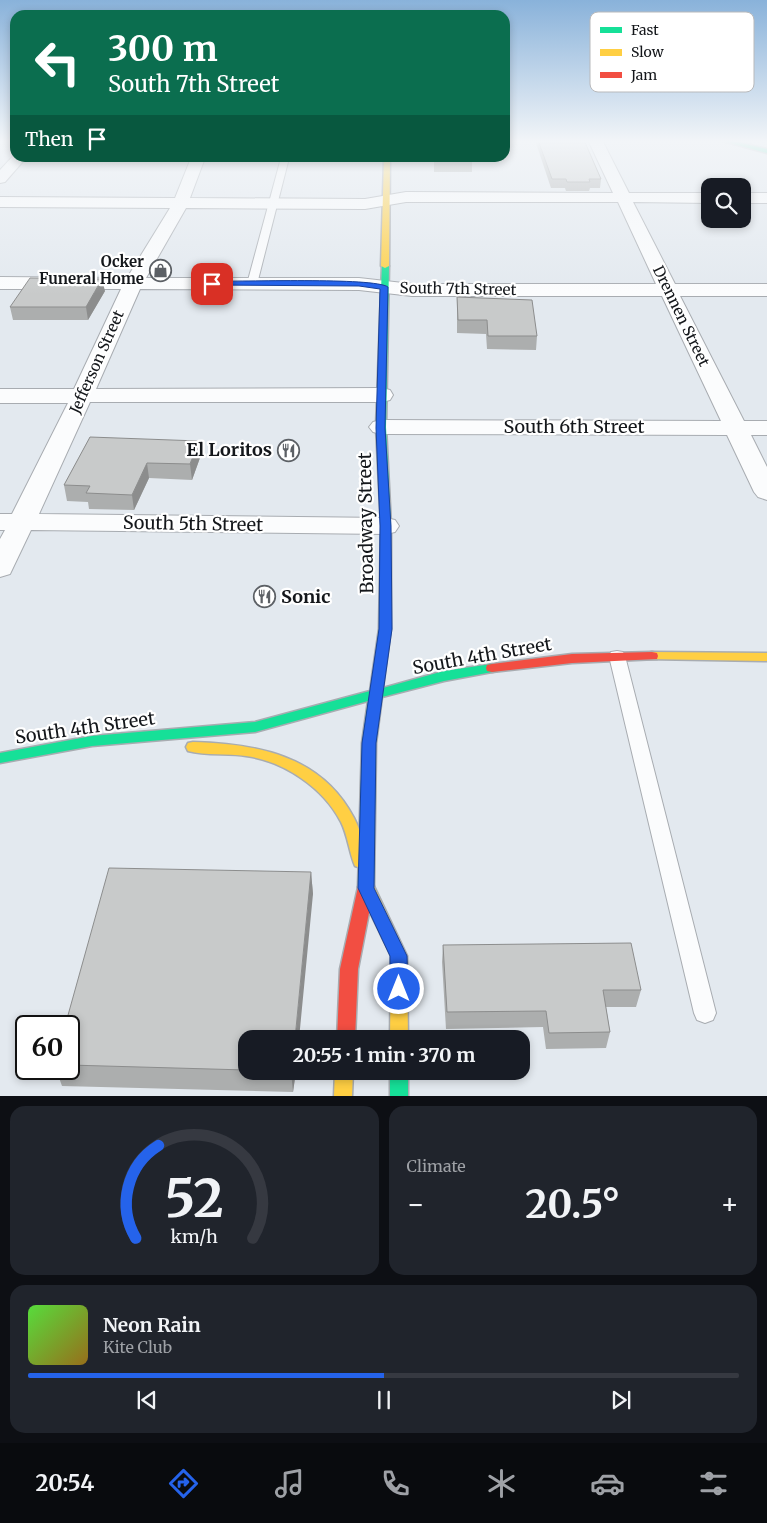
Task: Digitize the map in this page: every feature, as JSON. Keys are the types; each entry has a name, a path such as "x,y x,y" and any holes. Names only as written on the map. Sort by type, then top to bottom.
{"main road":[{"name":"Broadway Street","path":"346,1030 349,969 367,883 369,743 385,629 386,526 381,428 386,191"},
{"name":"South 4th Street","path":"0,758 92,741 255,727 444,676 516,664 616,656 767,657"},
{"path":"92,741 240,749 269,754 296,764 317,781 344,814 367,883"},
{"name":"Broadway Street","path":"367,883 399,956 399,1030"},
{"path":"343,1096 344,1080"},
{"path":"399,1080 399,1096"}],"street":[{"name":"Jefferson Street","path":"0,568 11,522 82,396 133,284 181,202 185,191"},
{"name":"Drennen Street","path":"620,191 767,492"},
{"path":"0,202 365,204 406,197 701,198"},
{"path":"751,198 767,198"},
{"name":"South 7th Street","path":"0,283 359,284 412,290 767,290"},
{"path":"0,396 382,395"},
{"name":"South 6th Street","path":"381,428 767,428"},
{"name":"South 5th Street","path":"11,522 386,526"}],"lane":[{"path":"252,284 276,191"},
{"path":"616,656 705,1013"}],"building":[{"path":"30,278 102,279 86,307 10,307"},
{"path":"457,297 532,300 537,336 488,336 487,320 458,320"},
{"path":"90,437 199,441 190,464 147,463 132,495 86,493 90,486 64,485"},
{"path":"109,868 311,872 296,1030 238,1030 238,1070 80,1065 80,1015 68,1015"},
{"path":"631,943 641,990 603,990 610,1032 549,1033 546,1011 447,1012 443,945"}],"traffic: fast":[{"path":"366,887 369,743 385,629 386,526 381,427 385,266"},
{"path":"0,758 92,741 255,727 444,676 492,668"},
{"path":"399,1080 399,1096"}],"traffic: slow":[{"path":"385,266 386,191"},
{"path":"652,656 767,657"},
{"path":"193,747 230,749 264,754 295,767 309,777 340,807 350,825 361,861"},
{"path":"366,887 399,956 399,1030"},
{"path":"343,1096 344,1080"}],"traffic: jam":[{"path":"492,668 532,662 652,656"},
{"path":"346,1030 349,969 366,887"}],"place":[{"name":"Ocker Funeral Home","path":"160,271"},
{"name":"El Loritos","path":"288,450"},
{"name":"Sonic","path":"265,597"}],"route":[{"path":"212,284 359,284 384,287 381,428 386,526 385,629 369,743 366,888 399,956 399,989"}]}
